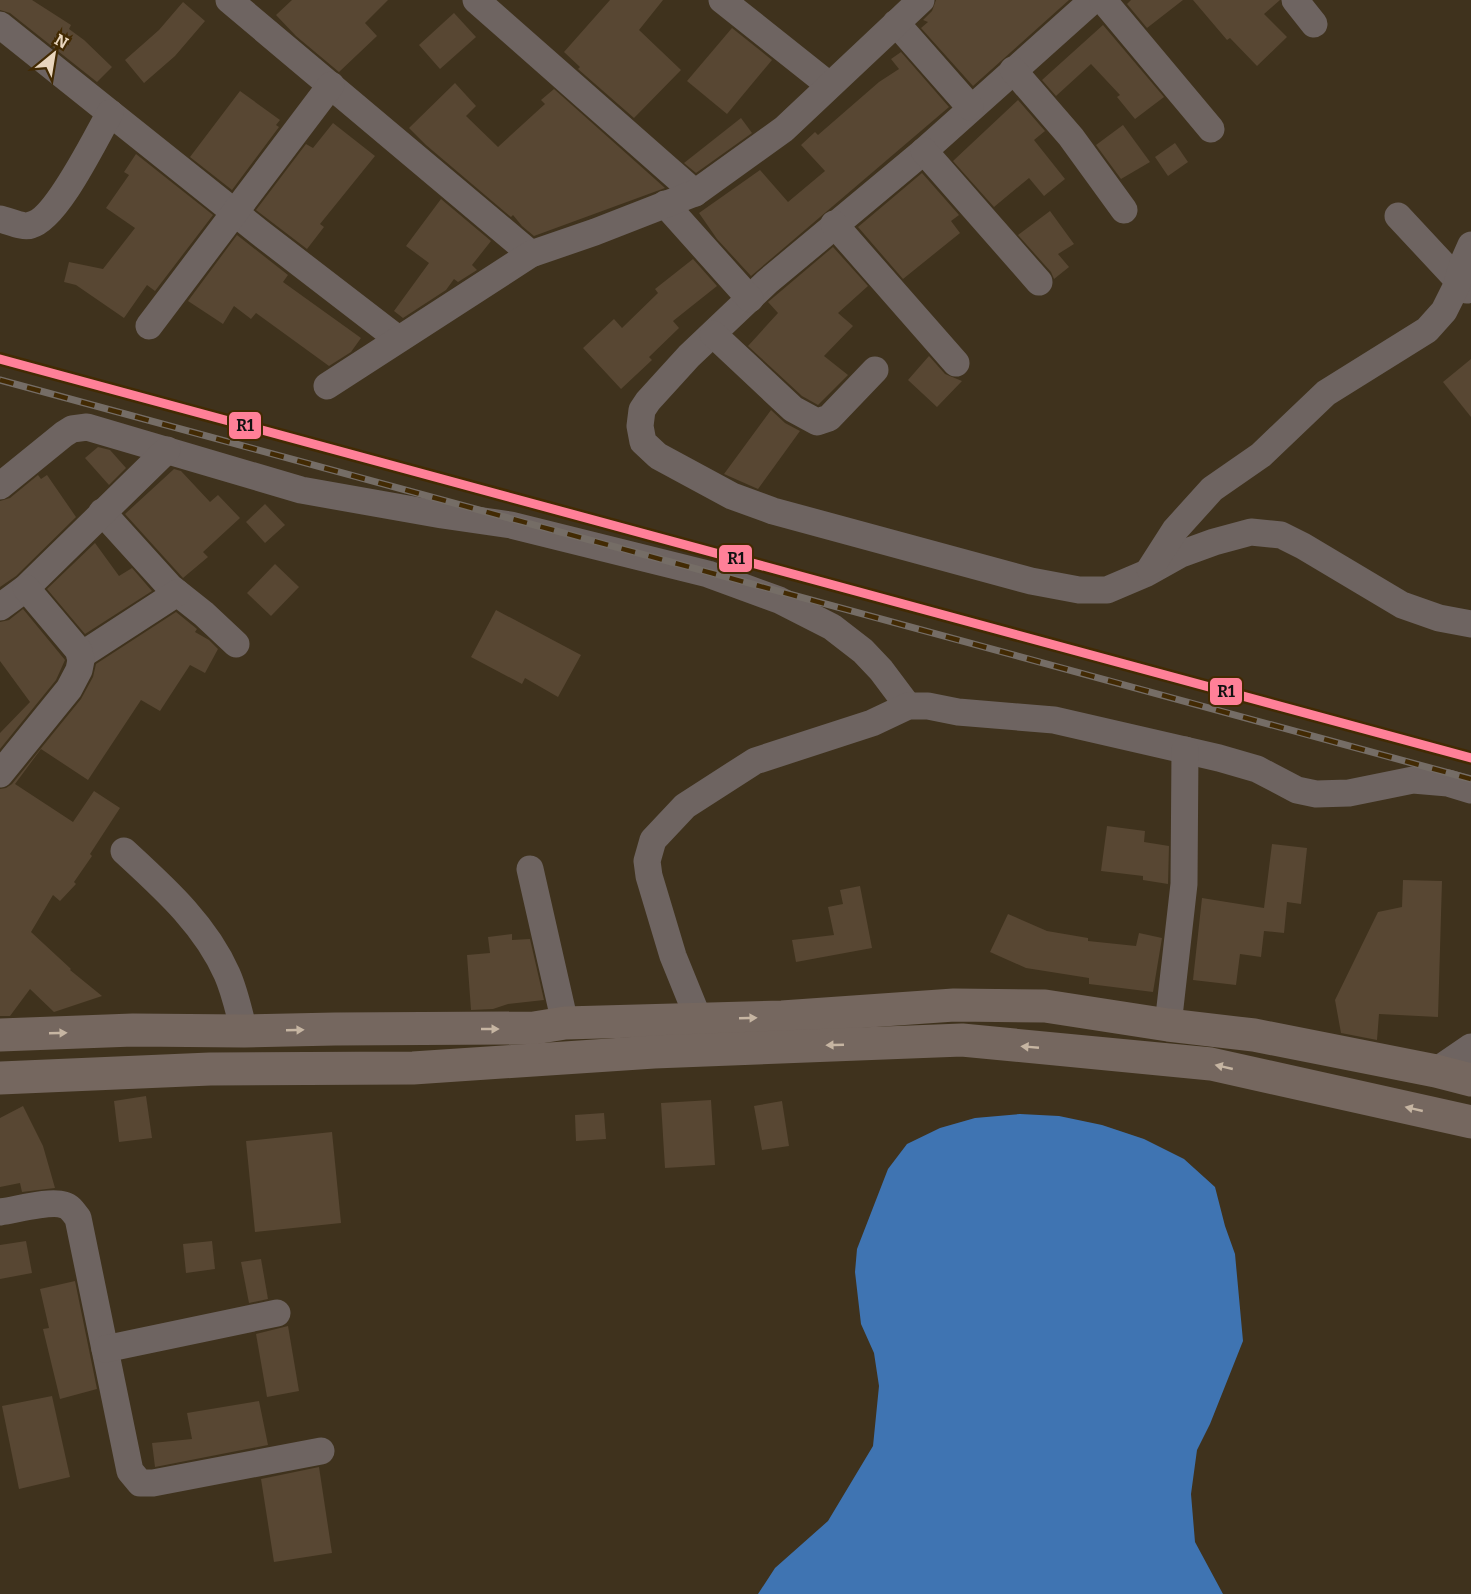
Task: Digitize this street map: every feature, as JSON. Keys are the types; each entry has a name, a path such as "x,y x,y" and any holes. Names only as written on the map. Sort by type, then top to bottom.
{"highway":[{"path":"0,1035 133,1030 534,1029 565,1023 782,1017 954,1005 1034,1005 1254,1035 1471,1080"},
{"path":"0,1078 210,1069 413,1068 654,1052 962,1040 1211,1064 1471,1122"}],"street":[{"path":"229,0 531,254"},
{"path":"476,0 695,193"},
{"path":"722,0 829,85"},
{"path":"327,386 531,254 695,193 784,129 921,0"},
{"path":"1092,0 970,107 924,151 834,224 689,356 642,410 640,426 643,442 658,456 688,473 732,496 773,511 1031,581 1078,590 1107,590 1147,573 1181,554 1251,532 1281,535 1402,605 1439,618 1471,624"},
{"path":"1103,0 1211,129"},
{"path":"1295,0 1314,24"},
{"path":"896,23 970,107"},
{"path":"0,25 398,339"},
{"path":"1013,70 1071,136 1124,210"},
{"path":"149,326 331,85"},
{"path":"0,219 30,226 43,220 60,200 110,113"},
{"path":"924,151 1039,282"},
{"path":"665,204 750,299"},
{"path":"1398,216 1465,287"},
{"path":"834,224 956,363"},
{"path":"1147,573 1175,530 1212,489 1261,455 1326,393 1427,330 1465,287 1463,263 1471,245"},
{"path":"712,334 793,409 817,422 829,418 875,370"},
{"path":"0,486 72,429 87,427 301,490 431,514 512,525 708,574 779,600 832,627 863,651 881,670 908,706"},
{"path":"0,607 26,588 167,450"},
{"path":"102,512 177,593 237,644"},
{"path":"0,774 69,688 80,670 79,651 26,588"},
{"path":"80,656 177,593"},
{"path":"699,1020 673,956 649,876 647,861 653,840 685,806 755,761 872,723 908,706 928,706 958,712 1054,720 1257,769 1297,790 1316,794 1349,793 1413,780 1448,783 1471,790"},
{"path":"1168,1025 1184,884 1185,750"},
{"path":"124,851 188,914 209,942 227,972 244,1031"},
{"path":"530,869 565,1023"},
{"path":"1436,1071 1471,1047"},
{"path":"0,1212 64,1204 72,1209 78,1218 130,1471 140,1483 153,1483 321,1451"},
{"path":"105,1349 277,1313"}],"water":[{"path":"1020,1114 1059,1116 1102,1125 1144,1139 1184,1159 1215,1187 1235,1254 1243,1341 1210,1424 1197,1450 1191,1494 1195,1542 1223,1594 758,1594 775,1568 828,1521 873,1446 879,1386 874,1353 861,1324 855,1272 857,1249 888,1169 907,1144 940,1128 975,1118"}],"building":[{"path":"0,0 32,0 71,25 69,29 112,67 97,82 10,13 0,10"},
{"path":"292,0 388,0 365,23 377,36 339,72 296,36 276,15"},
{"path":"610,0 663,0 639,30 681,70 634,118 578,69 580,67 564,52"},
{"path":"936,0 1069,0 973,86 921,28 928,22 923,20 932,11"},
{"path":"1131,0 1183,0 1147,28 1127,4"},
{"path":"1193,0 1280,0 1264,14 1287,37 1257,66 1230,38 1227,40"},
{"path":"183,2 205,21 175,56 144,83 125,60 159,30"},
{"path":"454,13 476,37 440,69 419,45"},
{"path":"1103,25 1164,97 1135,119 1117,97 1120,95 1091,64 1056,96 1042,80"},
{"path":"732,28 772,60 727,114 687,81"},
{"path":"901,52 949,107 751,276 717,239 699,213 760,170 788,202 825,171 801,145 815,132 818,135 879,82 899,69 891,59"},
{"path":"455,83 476,106 466,116 498,147 545,104 541,100 554,89 665,188 534,236 513,215 511,217 409,128"},
{"path":"240,91 280,120 276,125 279,127 232,190 190,157"},
{"path":"1018,100 1045,131 1034,140 1065,179 1044,196 1029,178 994,207 953,161"},
{"path":"741,118 752,133 696,173 684,163"},
{"path":"333,123 375,156 320,224 324,227 307,249 256,210 306,144 313,148"},
{"path":"1123,125 1150,162 1121,179 1096,145"},
{"path":"1175,143 1188,162 1168,176 1155,157"},
{"path":"136,154 213,215 155,291 147,285 124,318 76,285 64,282 69,262 103,269 135,228 106,208 129,175 124,172"},
{"path":"922,173 959,215 951,221 960,233 903,279 858,227"},
{"path":"441,199 491,241 472,265 477,270 458,282 454,279 446,290 403,318 394,311 429,263 406,246"},
{"path":"1050,211 1074,244 1058,254 1069,267 1054,279 1051,272 1018,235"},
{"path":"237,235 288,275 283,282 361,338 351,352 329,366 256,313 251,319 234,306 223,324 188,301"},
{"path":"833,247 868,286 838,313 853,326 824,356 848,375 818,405 802,396 748,346 778,313 768,302"},
{"path":"693,259 717,286 673,321 679,328 649,357 652,360 621,389 583,348 614,319 622,328 658,293 655,289"},
{"path":"929,356 945,374 962,381 937,407 908,380"},
{"path":"1471,359 1471,417 1443,382"},
{"path":"771,410 785,423 800,431 758,489 724,474"},
{"path":"98,447 110,450 126,468 109,485 85,458"},
{"path":"174,469 181,471 210,502 218,495 240,518 203,552 208,557 183,578 125,514"},
{"path":"38,475 41,479 47,475 76,517 16,576 0,587 0,501 10,498"},
{"path":"265,504 285,525 265,543 246,522"},
{"path":"95,543 119,576 132,568 152,591 85,634 47,589"},
{"path":"275,564 299,587 271,616 247,593"},
{"path":"23,609 65,660 56,680 0,749 0,733 30,702 0,661 0,622 9,620"},
{"path":"496,610 581,655 558,697 525,678 522,684 471,657"},
{"path":"176,612 197,629 195,632 209,640 218,649 205,673 190,665 160,711 141,700 88,780 41,749 15,784 73,822 94,791 120,808 90,854 92,856 74,882 76,884 60,901 53,895 31,932 70,970 102,996 54,1012 30,989 10,1016 0,1016 0,789 12,784 81,699 93,677 96,664"},
{"path":"1107,826 1145,831 1144,842 1169,846 1168,884 1143,880 1143,876 1101,871"},
{"path":"1272,844 1307,848 1301,904 1287,902 1284,933 1264,931 1261,957 1240,954 1236,985 1193,980 1202,898 1264,908"},
{"path":"1403,880 1442,881 1438,1017 1379,1014 1377,1040 1341,1033 1335,1000 1378,912 1402,907"},
{"path":"860,886 872,948 796,962 792,940 834,935 828,907 843,904 840,890"},
{"path":"1008,914 1047,931 1088,938 1088,941 1136,946 1139,933 1162,938 1153,992 1089,984 1089,978 1026,968 990,952"},
{"path":"512,934 512,940 530,939 544,1000 508,1004 493,1009 471,1010 467,955 490,953 488,937"},
{"path":"146,1096 152,1138 119,1142 114,1101"},
{"path":"711,1100 715,1165 665,1168 661,1103"},
{"path":"782,1101 789,1146 762,1150 754,1106"},
{"path":"23,1106 43,1146 55,1188 22,1192 20,1183 0,1187 0,1118"},
{"path":"604,1113 606,1139 576,1141 575,1115"},
{"path":"332,1132 341,1223 255,1232 246,1141"},
{"path":"26,1241 32,1273 0,1279 0,1245"},
{"path":"212,1241 215,1269 186,1273 183,1244"},
{"path":"261,1259 268,1299 249,1303 241,1262"},
{"path":"75,1281 97,1389 60,1399 43,1329 49,1328 40,1289"},
{"path":"288,1326 299,1391 267,1397 256,1334"},
{"path":"52,1396 70,1477 19,1489 2,1406"},
{"path":"259,1401 268,1445 155,1467 152,1443 192,1439 187,1413"},
{"path":"319,1467 332,1553 274,1562 261,1479"}],"railway":[{"path":"0,380 1471,779"}],"transit line":[{"name":"R1","path":"0,359 1471,758"}]}
